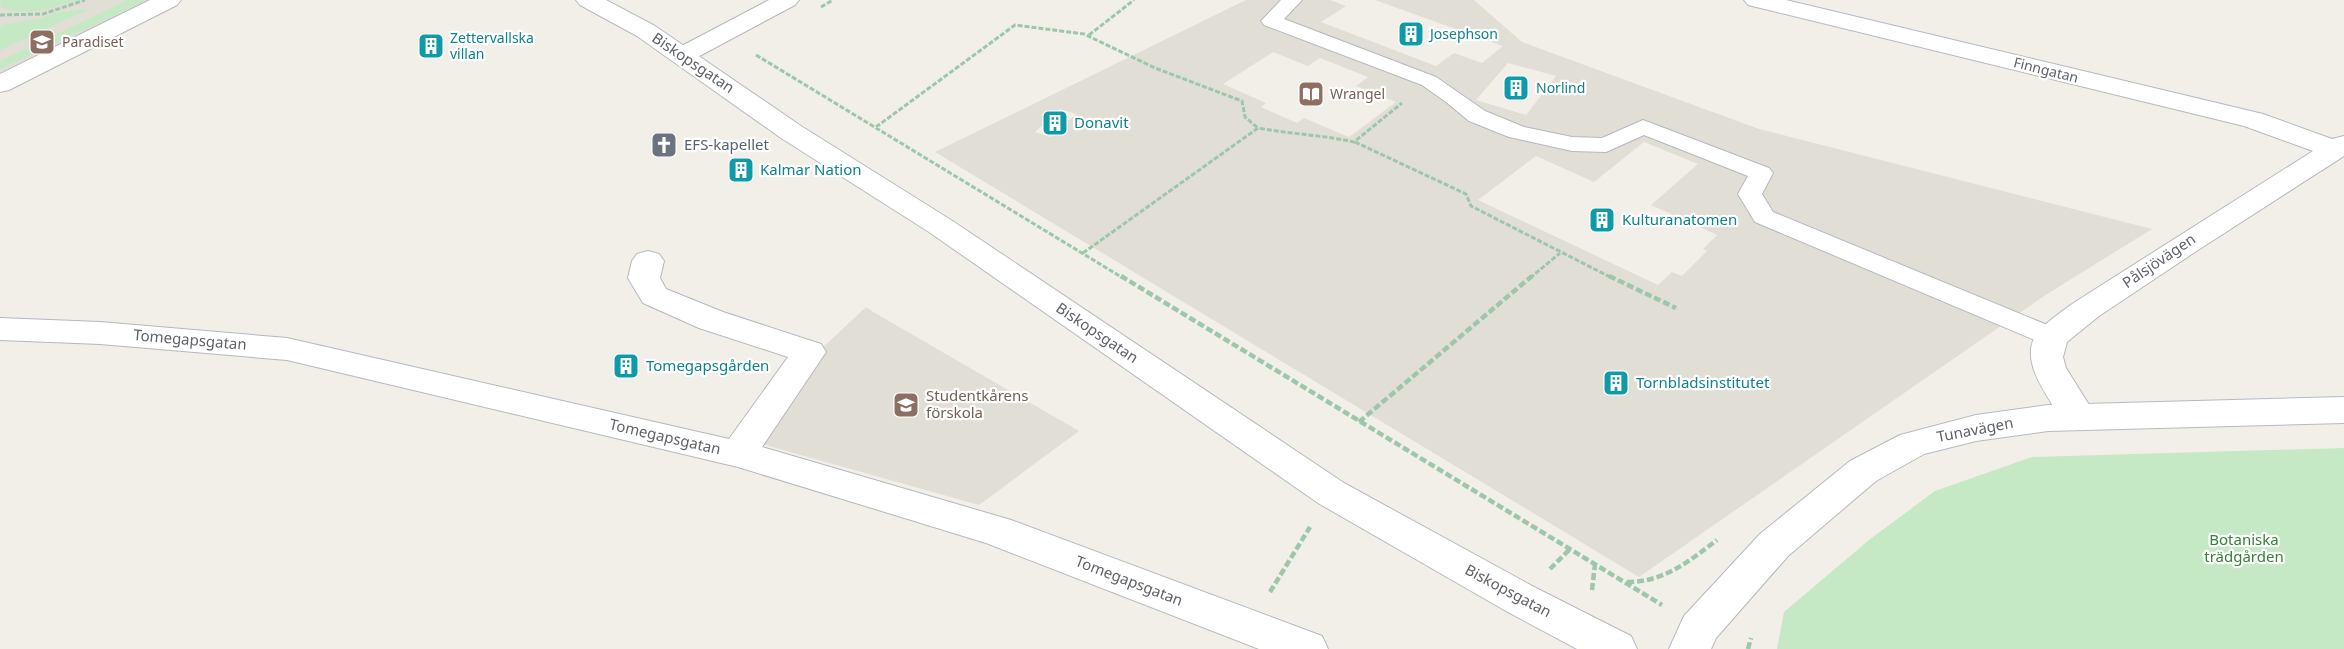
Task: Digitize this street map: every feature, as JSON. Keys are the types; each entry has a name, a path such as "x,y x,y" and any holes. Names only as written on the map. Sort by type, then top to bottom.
{"street":[{"path":"0,84 169,0"},
{"name":"Biskopsgatan","path":"588,0 646,31 683,55 791,132 950,233 1331,493 1520,599 1616,649"},
{"path":"683,55 787,0"},
{"name":"Finngatan","path":"1756,0 2253,120 2338,146"},
{"name":"Pålsjövägen","path":"2052,337 2087,309 2184,244 2338,146"},
{"path":"648,261 644,278 654,296 711,320 809,352 738,454"},
{"name":"Tomegapsgatan","path":"0,328 100,333 287,349 738,454 997,531 1307,649"},
{"path":"2052,337 2046,357 2049,368 2078,416"},
{"name":"Tunavägen","path":"1694,638 1774,545 1863,471 1888,456 1935,437 1976,428 2078,416 2344,410"}],"lane":[{"path":"1292,0 1271,21 1429,81 1455,97 1478,116 1517,132 1572,144 1606,145 1642,127 1761,173 1750,194 1764,217 2052,337"}],"path":[{"path":"0,15 31,15 85,0"},
{"path":"1089,35 1134,0"},
{"path":"876,127 1015,25 1074,31 1089,35 1155,68 1242,101 1241,113 1248,122 1258,128 1293,135 1320,135 1354,142 1466,194 1471,206 1560,253 1676,308"},
{"path":"748,50 1624,582 1694,638"},
{"path":"1354,142 1429,81"},
{"path":"1083,253 1258,128"},
{"path":"1359,422 1560,253"},
{"path":"1249,627 1331,493"},
{"path":"1624,582 1644,583 1667,576 1725,535"},
{"path":"1748,649 1754,626"}],"shaded area":[{"name":"Paradiset","path":"0,0 169,0 0,84"},
{"path":"1246,0 1330,0 1346,6 1321,22 1436,66 1454,53 1482,63 1503,46 1375,0 1474,0 1522,42 1759,129 2152,229 2044,296 1639,577 935,152","holes":["1273,52 1308,66 1320,58 1368,77 1356,86 1396,102 1349,137 1304,118 1297,123 1261,107 1266,103 1223,84","1508,63 1556,76 1526,115 1476,100","1060,109 1076,114 1050,137 1035,132","1644,142 1698,164 1651,205 1717,235 1703,249 1707,251 1682,276 1672,272 1658,285 1478,200 1536,156 1594,182"]},
{"name":"Studentkårens förskola","path":"866,307 1079,431 979,505 765,445 757,433 817,353"}],"green space":[{"path":"1,0 75,0 49,9 21,11 3,8 0,4"},
{"path":"128,0 147,0 0,69 0,61"},
{"path":"88,9 0,50 0,28 5,24 38,19 59,12"},
{"name":"Botaniska trädgården","path":"2344,448 2344,649 1777,649 1784,612 1869,540 1935,491 2032,457"}],"place":[{"name":"Josephson","path":"1411,34"},
{"name":"Paradiset","path":"42,42"},
{"name":"Zettervallska villan","path":"431,46"},
{"name":"Norlind","path":"1516,88"},
{"name":"Wrangel","path":"1311,94"},
{"name":"Donavit","path":"1055,123"},
{"name":"EFS-kapellet","path":"664,145"},
{"name":"Kalmar Nation","path":"741,170"},
{"name":"Kulturanatomen","path":"1602,220"},
{"name":"Tomegapsgården","path":"626,366"},
{"name":"Tornbladsinstitutet","path":"1616,383"},
{"name":"Studentkårens förskola","path":"906,405"}]}
